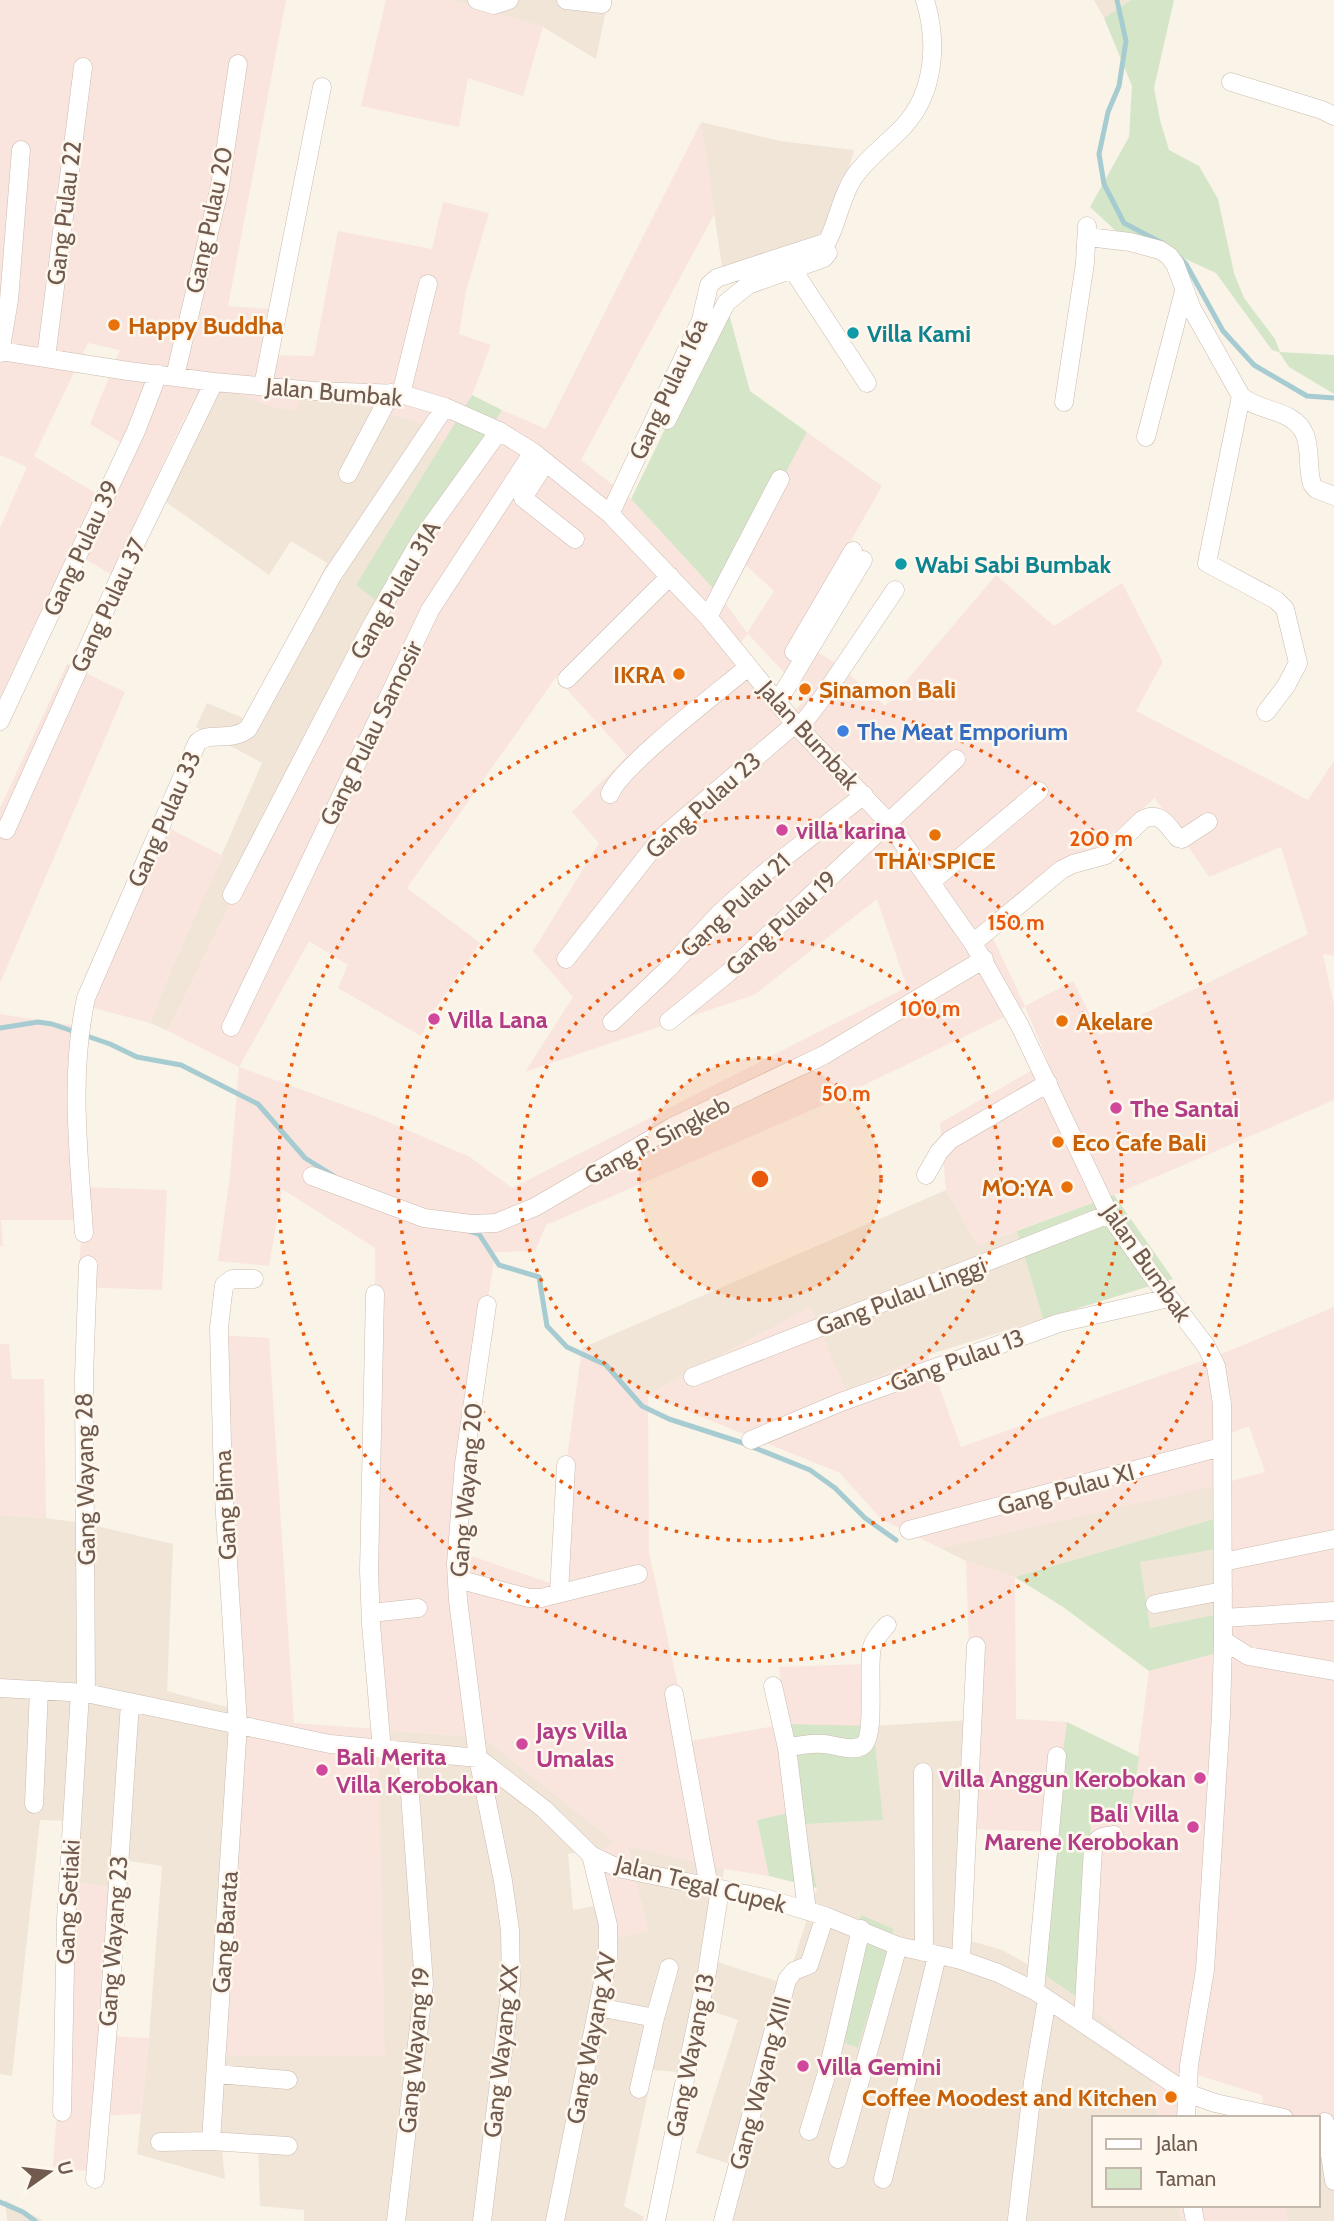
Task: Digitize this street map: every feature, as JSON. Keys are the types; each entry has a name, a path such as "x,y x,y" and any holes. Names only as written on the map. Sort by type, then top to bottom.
{"street":[{"path":"477,0 494,5 509,0"},
{"path":"566,0 601,4 603,0"},
{"name":"Gang Pulau 16a","path":"613,517 701,320 709,285 717,278 827,242 853,178 912,117 921,101 932,63 933,34 925,0"},
{"name":"Gang Pulau 20","path":"166,375 220,186 238,64"},
{"name":"Gang Pulau 22","path":"46,358 83,67"},
{"path":"1231,82 1334,116"},
{"path":"263,386 322,87"},
{"path":"0,352 9,300 21,150"},
{"path":"1064,402 1087,232 1160,250 1175,264 1184,291 1207,338 1241,396 1251,404 1294,419 1306,436 1312,484 1316,489 1334,496"},
{"path":"613,517 726,303 748,285 824,258 828,253"},
{"path":"793,270 867,383"},
{"path":"348,474 396,394 428,284"},
{"path":"1146,438 1184,291"},
{"name":"Jalan Bumbak","path":"0,352 214,382 314,391 396,394 445,407 499,431 539,457 613,517 670,576 708,617 797,726 889,823 974,943 1020,1026 1109,1214 1206,1346 1216,1366 1222,1404 1223,1640"},
{"name":"Gang Pulau 39","path":"0,721 136,431 166,375"},
{"name":"Gang Pulau 37","path":"6,830 128,559 214,382"},
{"path":"1241,396 1207,564 1276,600 1285,609 1298,663 1286,686 1266,712"},
{"name":"Gang Pulau 33","path":"84,1233 75,1088 78,1039 86,998 197,743 208,736 230,738 248,729 332,576 445,407"},
{"name":"Gang Pulau 31A","path":"232,895 372,625 420,541 499,431"},
{"path":"539,457 523,498 575,539"},
{"name":"Gang Pulau Samosir","path":"231,1027 430,610 539,457"},
{"path":"708,617 780,479"},
{"path":"773,698 858,555"},
{"path":"566,679 670,576"},
{"name":"Gang Pulau 23","path":"566,958 661,838 797,726 820,701 895,590"},
{"path":"610,794 616,784 646,754 748,667"},
{"name":"Gang Pulau 19","path":"669,1021 728,973 957,759"},
{"path":"931,882 1038,791"},
{"name":"Gang Pulau 21","path":"612,1022 666,971 720,912 762,874 864,795"},
{"path":"974,943 1061,870 1106,855 1149,816 1161,818 1178,838 1182,839 1208,822"},
{"name":"Gang P. Singkeb","path":"312,1176 424,1217 447,1222 496,1223 535,1207 672,1127 824,1055 984,959"},
{"path":"926,1175 939,1152 950,1140 1048,1083"},
{"name":"Gang Pulau Linggi","path":"693,1377 1109,1214"},
{"name":"Gang Wayang 28","path":"83,1693 84,1376 88,1265"},
{"name":"Gang Bima","path":"238,1724 222,1469 219,1328 224,1285 232,1279 254,1279"},
{"path":"375,1294 369,1521 370,1614 382,1750"},
{"name":"Gang Pulau 13","path":"751,1440 841,1402 1059,1323 1169,1298"},
{"name":"Gang Wayang 20","path":"478,1758 457,1579 457,1527 487,1304"},
{"name":"Gang Pulau XI","path":"909,1530 1221,1447"},
{"path":"559,1593 566,1465"},
{"path":"1223,1562 1334,1539"},
{"path":"457,1579 529,1598 541,1598 638,1574"},
{"path":"1155,1604 1223,1591"},
{"path":"370,1614 418,1608"},
{"path":"1223,1618 1334,1611"},
{"path":"787,1748 825,1744 853,1748 863,1746 869,1739 870,1658 873,1643 887,1625"},
{"path":"1186,2116 1189,2065 1205,1970 1223,1640 1248,1656 1334,1671"},
{"path":"961,1961 976,1646"},
{"path":"773,1686 787,1748 807,1911"},
{"path":"34,1804 39,1690"},
{"path":"0,1693 39,1690 83,1693 330,1744 478,1758"},
{"name":"Gang Setiaki","path":"62,2112 66,1920 83,1693"},
{"name":"Gang Wayang 13","path":"656,2221 707,1972 714,1888 674,1693"},
{"name":"Gang Wayang 23","path":"94,2179 109,2015 130,1703"},
{"name":"Gang Barata","path":"211,2141 238,1724"},
{"name":"Gang Wayang 19","path":"396,2221 424,1984 407,1753"},
{"path":"1017,2219 1041,1995 1057,1756"},
{"name":"Jalan Tegal Cupek","path":"478,1758 544,1809 592,1855 618,1868 764,1898 825,1916 898,1946 998,1973 1041,1995 1187,2093 1215,2103 1275,2116"},
{"name":"Gang Wayang XX","path":"478,1758 509,1917 511,1985 482,2221"},
{"path":"883,2179 931,1954 923,1772"},
{"path":"1083,2023 1093,1848 1100,1837 1114,1835"},
{"name":"Gang Wayang XV","path":"555,2221 609,1941 608,1925 592,1855"},
{"name":"Gang Wayang XIII","path":"723,2221 787,1980 794,1972 809,1965 825,1916"},
{"path":"809,2131 828,2066 861,1930"},
{"path":"838,2159 898,1946"},
{"path":"639,2089 654,2018 669,1968"},
{"path":"598,2007 654,2018"},
{"path":"216,2074 288,2080"},
{"path":"1326,2122 1334,2181"},
{"path":"160,2142 211,2141 288,2147"}],"shaded area":[{"path":"0,0 286,0 228,306 268,309 259,355 314,356 338,231 432,249 443,202 489,213 466,291 459,334 491,345 472,395 444,442 419,422 304,389 297,411 271,407 203,379 111,574 74,553 0,711 0,528 27,467 0,455","holes":["88,343 120,350 90,424 121,443 97,494 34,456"]},
{"path":"386,0 450,0 543,27 523,96 468,78 459,127 361,106"},
{"path":"450,0 608,0 596,59 543,27"},
{"path":"1094,0 1131,0 1104,18"},
{"path":"701,122 780,141 854,150 832,232 755,259 722,267"},
{"path":"701,122 715,213 581,460 631,499 721,597 747,633 774,591 740,560 807,432 882,486 795,639 839,665 885,706 996,575 1054,626 1122,583 1163,662 1136,711 1308,800 1334,761 1334,956 1323,954 1334,1005 1334,1100 1114,1195 978,1245 946,1190 940,1123 1048,1061 1025,1007 821,1106 546,1225 535,1251 495,1252 451,1549 550,1583 582,1348 647,1395 810,1307 846,1390 928,1355 961,1447 1224,1353 1334,1307 1334,2191 1320,2116 1264,2116 1262,2095 1188,2072 1188,2116 1158,2116 1149,2058 1087,2004 1091,1821 1129,1824 1149,1671 1225,1651 1223,1484 940,1548 881,1519 840,1473 648,1395 649,1553 690,1741 786,1724 779,1667 867,1664 873,1726 801,1810 757,1820 769,1876 724,1869 627,1846 648,1931 619,1937 600,1850 616,1843 483,1737 378,1730 385,2056 219,2056 234,1709 219,1335 269,1338 294,1723 377,1729 375,1248 282,1189 269,1266 218,1261 230,1176 239,1067 168,1031 378,602 502,410 546,429","holes":["748,634 808,698 789,715 733,651","556,677 627,756 572,812 599,843 533,951 573,997 525,1072 754,995 877,899 907,987 512,1188 470,1157 377,1117 239,1067 309,941 348,965 338,988 421,1036 435,1009 480,943 407,888","1155,798 1209,877 1281,847 1308,934 1100,1035 1073,981 1025,1006 992,936","1249,1426 1265,1472 1224,1483 1226,1435"]},
{"path":"203,379 304,389 419,422 444,442 357,585 378,602 168,1031 150,1023 262,763 196,727 207,703 248,720 327,563 291,541 269,575 152,492"},
{"path":"67,664 125,692 0,983 0,808"},
{"path":"153,820 223,856 170,972 150,1023 83,1005 105,939"},
{"path":"0,1014 76,1026 81,1187 167,1190 162,1290 78,1287 82,1220 1,1220 3,1246 0,1246"},
{"path":"946,1190 978,1245 1017,1231 1043,1319 928,1355 846,1390 767,1330 647,1395 582,1348"},
{"path":"0,1344 9,1344 12,1379 44,1379 46,1518 0,1515"},
{"path":"1224,1483 1224,1516 1015,1577 966,1561 940,1548"},
{"path":"0,1515 88,1524 173,1544 167,1691 234,1709 219,2056 378,1730 483,1737 616,1843 600,1850 568,1854 573,1910 612,1903 619,1937 648,1931 627,1845 724,1869 711,1960 786,1984 817,1888 804,1824 873,1726 970,1720 975,1829 971,1941 1002,1950 1036,1969 1087,2004 1149,2058 1158,2116 1092,2116 1092,2207 1178,2207 1182,2221 720,2221 730,2164 696,2153 738,2020 697,2006 678,2072 653,2070 624,2206 644,2217 642,2221 304,2221 304,2210 260,2206 258,2138 221,2139 225,2179 137,2154 162,1866 116,1859 114,1888 73,1882 77,1821 40,1820 12,2076 0,2074","holes":["861,1916 894,1929 858,2047 830,2037"]},
{"path":"1223,1548 1223,1613 1150,1628 1139,1561"},
{"path":"966,1561 1015,1577 1016,1719 1067,1722 1051,1832 975,1829"},
{"path":"73,1882 114,1888 104,2036 149,2038 141,2114 95,2116 86,2171 53,2167"},
{"path":"1320,2137 1327,2150 1334,2191 1334,2221 1288,2221 1284,2207 1320,2207"},
{"path":"5,2200 42,2220 42,2221 7,2221"},
{"path":"1178,2207 1284,2207 1288,2221 1182,2221"}],"green space":[{"path":"1131,0 1174,0 1154,88 1169,150 1199,166 1218,199 1234,273 1244,298 1275,339 1280,352 1334,355 1334,394 1289,367 1279,352 1272,350 1216,273 1116,231 1090,207 1129,137 1132,86 1104,18"},
{"path":"726,303 750,391 807,432 721,597 631,499"},
{"path":"472,395 502,410 378,602 356,585"},
{"path":"1114,1195 1173,1279 1043,1319 1017,1231"},
{"path":"1224,1516 1223,1548 1140,1562 1150,1628 1223,1613 1225,1651 1149,1671 1063,1607 1015,1577"},
{"path":"1067,1722 1139,1757 1129,1824 1091,1821 1087,2004 1036,1969 1051,1832"},
{"path":"786,1724 873,1726 883,1820 804,1824 817,1888 769,1876 757,1820 801,1810"},
{"path":"861,1915 894,1929 858,2048 830,2037"}],"waterway":[{"path":"1117,0 1126,41 1119,86 1108,112 1099,154 1104,184 1124,223 1164,244"},
{"path":"1179,257 1186,264 1223,331 1254,365 1307,396 1334,398"},
{"path":"0,1028 38,1022 52,1024 110,1044 137,1057 181,1065 258,1104 305,1158 334,1176"},
{"path":"469,1231 479,1234 499,1265 539,1277 547,1326 567,1347 606,1365 642,1406 669,1419 740,1442 810,1470 835,1488 865,1518 896,1540"},
{"path":"0,2202 23,2212 35,2221"}],"place":[{"name":"Happy Buddha","path":"114,325"},
{"name":"Villa Kami","path":"853,333"},
{"name":"Wabi Sabi Bumbak","path":"901,564"},
{"name":"IKRA","path":"679,674"},
{"name":"Sinamon Bali","path":"805,689"},
{"name":"The Meat Emporium","path":"843,731"},
{"name":"villa karina","path":"782,830"},
{"name":"THAI SPICE","path":"935,835"},
{"name":"Villa Lana","path":"434,1019"},
{"name":"Akelare","path":"1062,1021"},
{"name":"The Santai","path":"1116,1108"},
{"name":"Eco Cafe Bali","path":"1058,1142"},
{"name":"MO:YA","path":"1067,1187"},
{"name":"Jays Villa Umalas","path":"522,1744"},
{"name":"Bali Merita Villa Kerobokan","path":"322,1770"},
{"name":"Villa Anggun Kerobokan","path":"1200,1778"},
{"name":"Bali Villa Marene Kerobokan","path":"1193,1827"},
{"name":"Villa Gemini","path":"803,2066"},
{"name":"Coffee Moodest and Kitchen","path":"1171,2097"}]}
